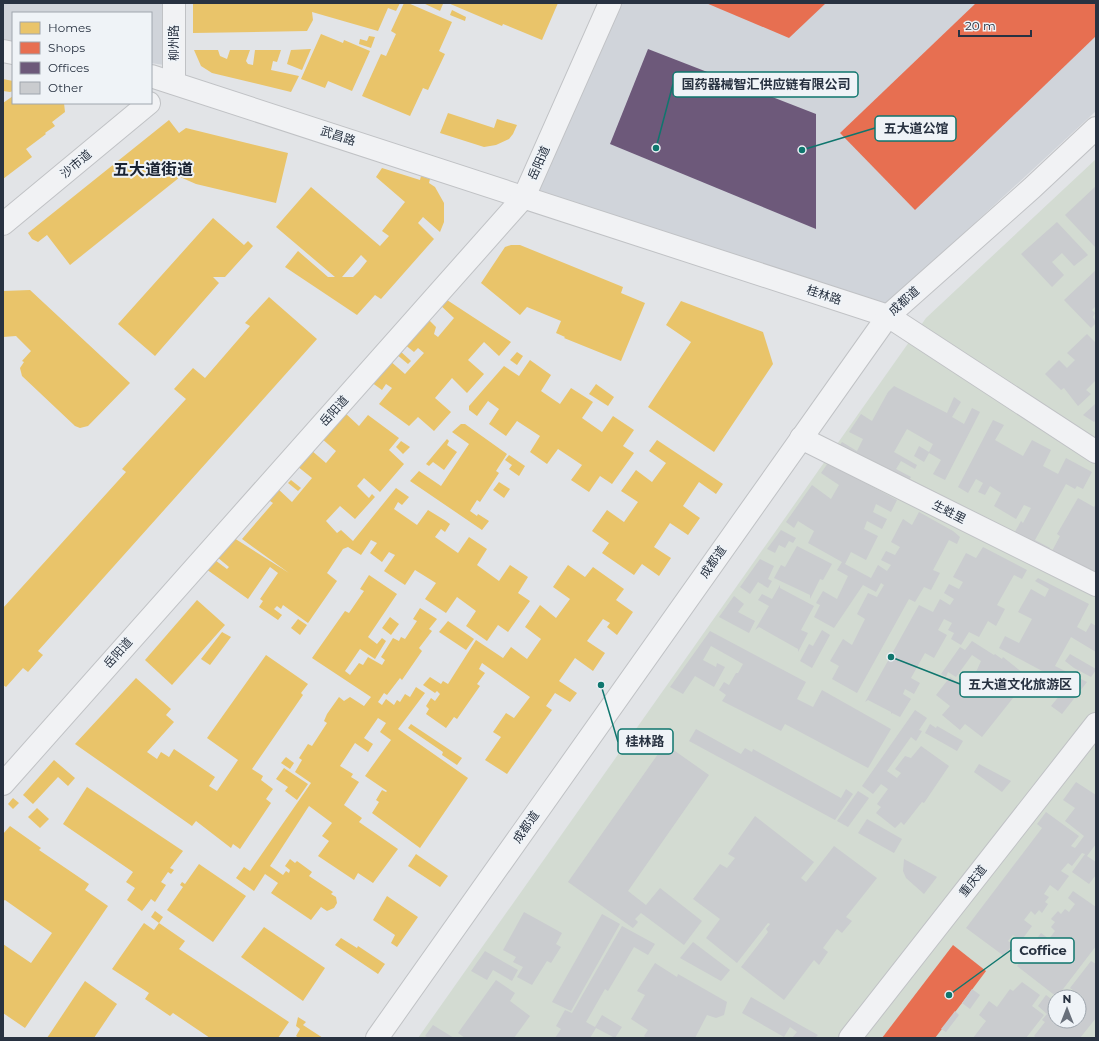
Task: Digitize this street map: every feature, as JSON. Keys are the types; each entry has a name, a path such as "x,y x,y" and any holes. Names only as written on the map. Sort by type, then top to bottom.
{"street":[{"name":"柳州路","path":"174,3 174,83"},
{"name":"岳阳道","path":"3,784 524,197 610,3"},
{"name":"武昌路","path":"152,76 524,197"},
{"name":"沙市道","path":"152,100 174,83"},
{"name":"沙市道","path":"3,224 148,104"},
{"name":"成都道","path":"377,1038 888,316 1032,188 1096,128"},
{"name":"桂林路","path":"524,197 888,316 1096,452"},
{"name":"生﨡里","path":"801,438 1096,585"},
{"name":"重庆道","path":"850,1038 1096,724"}],"shaded area":[{"path":"3,3 163,3 164,65 152,63 152,12 12,12 12,42 3,40"},
{"path":"616,3 1096,3 1096,111 884,307 534,190"},
{"path":"1096,159 1096,1038 418,1038 926,318"}],"building: Homes":[{"path":"193,3 400,3 396,11 388,8 378,31 312,12 313,20 307,31 193,33"},
{"path":"404,3 408,3 452,22 439,51 445,54 428,90 423,88 410,116 362,96 381,54 386,56 396,34 391,31"},
{"path":"423,3 440,3 443,4 440,11"},
{"path":"448,3 558,3 542,40 503,24 502,26"},
{"path":"452,10 466,17 465,21 450,15"},
{"path":"321,34 343,43 344,40 370,51 352,91 328,81 325,88 301,79"},
{"path":"369,36 375,37 371,48 359,44 360,39 367,41"},
{"path":"311,49 302,70 287,64 291,50"},
{"path":"194,50 218,50 220,56 227,59 230,50 250,50 246,61 248,64 253,65 255,50 281,50 277,62 273,61 271,70 299,76 291,92 212,73 201,66"},
{"path":"3,79 12,81 12,91 3,91"},
{"path":"12,97 12,104 64,104 65,112 52,122 55,126 26,149 32,157 3,179 3,103"},
{"path":"448,113 494,128 497,119 517,125 509,139 496,145 484,147 440,133"},
{"path":"169,120 179,133 186,128 288,153 276,203 196,184 180,177 70,265 47,235 38,242 32,239 28,233"},
{"path":"382,168 420,180 421,176 430,179 429,183 435,187 444,203 444,222 440,232 423,217 418,223 434,239 381,299 375,295 357,315 285,267 298,251 328,277 335,277 276,227 311,187 380,246 389,236 382,231 405,202 376,177","holes":["361,255 367,261 353,277 342,277"]},
{"path":"213,218 244,245 248,241 253,246 225,277 213,277 219,283 155,356 118,324"},
{"path":"520,245 623,287 621,293 645,303 621,361 564,338 565,337 556,333 561,321 527,307 520,315 481,283 505,247"},
{"path":"30,290 130,383 88,426 80,428 75,426 22,376 20,368 24,362 22,361 31,351 16,336 3,337 3,291"},
{"path":"269,297 317,339 38,651 43,655 28,672 23,668 6,687 3,685 3,608 126,472 122,469 186,399 174,389 193,368 205,378 250,326 245,323"},
{"path":"444,298 511,342 499,356 484,342 468,360 484,374 467,393 452,378 435,398 451,412 434,431 418,417 409,426 379,404 392,388 386,384 382,390 371,382 389,360 405,374 424,353 418,348 414,352 404,344 427,318 436,327 434,334 438,337 454,318 439,304"},
{"path":"681,301 763,332 773,364 714,452 648,407 691,342 666,325"},
{"path":"399,350 411,361 408,364 396,354"},
{"path":"517,352 523,356 517,365 510,360"},
{"path":"530,360 551,375 541,391 560,404 571,388 593,402 582,418 602,432 613,416 634,430 623,446 634,453 612,484 600,476 589,492 571,480 582,465 558,449 547,464 530,452 540,436 517,421 506,436 489,424 499,409 488,401 477,416 469,410 469,406 504,366 519,376"},
{"path":"596,384 614,397 608,406 589,394"},
{"path":"344,412 359,426 368,415 399,438 389,450 404,464 380,492 364,478 357,486 369,498 372,494 375,497 355,519 340,506 326,521 337,533 341,530 353,541 396,488 409,497 402,505 398,502 394,509 417,525 428,510 446,521 450,524 445,532 441,529 435,537 458,553 469,537 487,549 477,565 499,581 510,565 528,577 518,593 530,601 508,632 498,625 487,641 466,626 476,611 457,597 446,613 425,599 436,583 415,570 405,585 384,571 395,555 389,552 382,562 370,553 377,543 371,540 361,555 348,547 343,549 327,573 337,581 308,623 283,605 281,609 277,606 274,609 282,615 278,620 259,607 263,601 260,599 278,573 270,567 248,599 206,569 215,560 227,569 229,567 217,557 234,538 289,573 242,539 273,503 267,499 277,488 292,502 312,478 297,466 311,450 326,463 336,451 321,438"},
{"path":"461,424 465,424 507,454 496,471 499,473 480,502 477,500 470,511 489,521 482,530 410,481 419,471 441,486 469,444 452,432"},
{"path":"447,439 449,441 447,445 457,452 444,470 433,462 429,466 426,464"},
{"path":"657,440 723,484 716,494 699,482 683,506 700,518 688,535 670,523 654,547 671,558 659,576 642,564 634,575 602,553 609,543 592,531 607,510 624,522 638,502 621,491 636,470 652,482 666,463 649,451"},
{"path":"401,441 410,447 403,454 396,447"},
{"path":"509,455 525,466 519,476 509,469 512,465 505,460"},
{"path":"291,480 301,488 298,491 288,483"},
{"path":"499,482 510,489 504,498 493,490"},
{"path":"568,565 585,577 593,567 624,589 616,600 633,612 617,635 607,627 610,623 603,619 587,641 605,653 593,671 575,658 559,681 577,693 570,702 555,693 546,706 552,710 507,774 485,760 501,737 493,732 506,713 514,718 530,697 482,663 479,669 485,673 477,684 480,686 457,719 454,717 446,728 426,714 429,709 426,706 431,698 435,701 440,694 437,691 435,693 423,685 430,677 441,684 443,681 448,684 476,640 503,658 511,647 527,659 541,639 525,627 540,605 556,618 570,599 553,587"},
{"path":"369,575 397,594 368,637 377,644 382,638 386,641 375,659 360,649 345,671 350,675 359,663 363,665 368,657 382,665 385,660 381,657 393,638 399,641 401,637 405,639 417,621 413,619 420,608 437,619 429,629 432,631 419,648 422,651 402,680 400,678 387,695 384,693 378,702 382,705 386,699 394,705 397,700 400,702 405,694 410,697 416,687 425,693 398,729 468,778 420,848 372,813 379,802 376,800 382,790 387,791 365,776 391,740 380,732 386,723 378,718 364,738 373,744 368,752 355,743 340,766 353,774 351,777 359,782 344,805 362,818 359,822 398,849 373,883 358,873 354,880 318,856 329,841 322,836 332,823 309,806 270,866 283,875 286,871 289,873 290,870 285,866 290,859 295,863 297,861 312,872 309,876 333,892 331,894 336,897 337,903 334,908 327,911 321,907 311,920 271,893 278,883 265,874 254,891 236,878 244,867 250,871 311,783 295,772 302,760 299,758 308,744 312,746 327,723 324,721 327,714 339,697 344,701 350,697 364,706 371,697 312,658 345,611 349,613 364,591 360,589"},
{"path":"197,600 225,625 172,685 145,660"},
{"path":"390,617 399,624 391,635 382,628"},
{"path":"298,619 307,625 300,635 291,628"},
{"path":"448,621 474,639 466,650 439,632"},
{"path":"222,632 231,637 210,665 201,659"},
{"path":"266,655 308,684 301,693 303,695 252,769 263,776 261,780 273,789 266,799 271,803 240,849 233,844 231,848 196,821 192,826 75,744 136,678 171,709 166,715 174,722 147,752 157,759 161,752 169,757 174,749 215,777 209,786 217,791 238,760 207,738"},
{"path":"411,724 462,758 457,765 442,755 443,752 408,728"},
{"path":"286,757 294,763 290,769 281,763"},
{"path":"54,760 75,778 68,786 58,777 33,804 23,795"},
{"path":"284,768 308,784 297,800 285,791 288,787 276,779"},
{"path":"87,787 183,851 170,868 174,870 171,874 168,872 161,882 166,885 155,902 151,899 142,911 127,900 135,888 126,882 133,872 63,824"},
{"path":"13,798 19,803 13,809 8,804"},
{"path":"37,808 49,819 40,828 28,817"},
{"path":"10,826 41,848 39,850 89,884 85,890 108,906 25,1028 3,1013 3,944 31,963 52,933 5,900 3,901 3,834"},
{"path":"416,854 448,876 440,887 408,866"},
{"path":"199,864 246,896 213,942 167,910 183,887 180,885 182,882 185,884"},
{"path":"387,896 418,917 397,947 391,943 395,935 373,920"},
{"path":"155,911 163,917 159,923 151,917"},
{"path":"144,923 154,930 159,923 185,941 179,949 289,1022 278,1038 210,1038 173,1013 170,1016 145,999 149,993 112,969"},
{"path":"264,927 325,968 303,1001 241,957"},
{"path":"341,938 357,948 358,946 385,964 378,974 335,945"},
{"path":"85,981 117,1004 94,1038 47,1038"},
{"path":"298,1017 306,1022 303,1025 323,1038 299,1038 296,1036 300,1029 296,1026"}],"building: Shops":[{"path":"706,3 826,3 789,38"},
{"path":"976,3 1096,3 1096,36 915,210 840,133"},
{"path":"953,945 986,971 962,1003 935,1038 882,1038"}],"building: Offices":[{"path":"648,49 816,114 816,229 610,144"}],"building: Other":[{"path":"1096,186 1096,246 1095,247 1065,215"},
{"path":"1057,222 1088,255 1074,266 1062,253 1052,262 1064,275 1052,287 1021,254"},
{"path":"1096,270 1096,306 1092,310 1095,313 1093,317 1096,323 1091,328 1064,300"},
{"path":"1087,334 1095,342 1096,341 1096,380 1086,390 1091,394 1078,406 1064,388 1061,390 1045,374 1059,360 1067,368 1075,360 1067,353"},
{"path":"894,386 947,413 954,397 961,402 952,417 964,424 972,408 980,412 945,480 933,474 941,460 929,453 924,462 914,456 919,446 929,452 933,444 907,429 894,452 917,465 915,469 901,461 896,469 911,477 905,488 835,451 842,442 857,451 863,439 849,432 861,414 872,421 888,392"},
{"path":"1095,404 1096,420 1094,422 1083,415"},
{"path":"993,420 1004,425 995,440 1023,456 1032,440 1051,450 1043,466 1058,474 1066,458 1092,472 1083,489 1077,486 1075,489 1066,484 1035,540 1050,548 1045,556 1007,546 1021,521 1023,523 1031,508 1024,505 1016,519 994,506 1001,493 990,486 985,495 978,492 983,483 976,479 968,493 958,487"},
{"path":"828,463 897,500 891,512 876,504 873,512 887,519 882,529 867,521 864,529 878,536 866,560 851,552 845,564 871,578 878,565 887,571 891,565 881,560 886,551 895,555 900,547 891,542 903,519 912,525 919,512 953,531 960,537 957,544 949,540 933,570 940,573 931,590 924,587 915,602 909,599 857,693 832,679 839,666 830,661 843,639 852,645 865,619 857,614 868,593 877,597 884,585 881,583 876,592 863,585 834,628 814,617 820,605 816,603 823,591 837,599 848,576 837,570 842,562 808,543 814,531 798,521 794,528 786,522 812,485 831,499 839,485 821,473"},
{"path":"1078,498 1094,507 1096,504 1096,572 1094,576 1051,553 1060,536 1057,534"},
{"path":"781,530 796,538 793,543 789,541 785,548 779,545 775,553 767,549"},
{"path":"797,546 832,564 823,580 820,579 810,599 810,595 774,578 781,565 785,567"},
{"path":"983,547 1027,570 1022,579 1014,575 997,605 1005,609 996,626 988,621 979,637 969,632 961,645 951,639 954,633 948,630 952,623 944,619 938,630 947,635 934,658 925,653 911,678 920,683 914,694 905,689 903,694 911,699 900,717 892,713 891,714 891,712 868,700 865,702 919,605 933,612 940,599 950,605 954,599 944,593 949,584 959,589 963,582 953,577 966,553 976,558"},
{"path":"760,559 774,566 768,579 772,581 768,588 758,582 750,594 740,587"},
{"path":"1038,578 1089,604 1077,627 1086,632 1091,623 1096,626 1096,652 1071,637 1055,666 1087,682 1062,714 1051,706 1060,695 1052,689 1059,680 999,648 1005,636 1019,643 1032,619 1018,612 1031,589 1045,597 1049,589 1035,581"},
{"path":"780,585 780,588 814,606 801,630 808,633 798,652 798,649 759,627 755,630 769,606 758,600 762,594 772,599"},
{"path":"734,596 744,604 738,612 755,621 749,633 719,617"},
{"path":"822,630 830,635 812,668 800,661 809,644 813,646"},
{"path":"710,631 806,682 797,699 813,707 822,690 891,729 868,768 785,724 781,731 722,701 726,695 719,690 724,682 729,685 743,664 711,646 703,660 716,667 717,663 725,667 714,687 695,676 683,694 670,687"},
{"path":"972,641 994,655 995,654 1002,659 1003,657 1029,678 982,737 965,724 960,730 942,715 950,706 936,695 950,677 958,683 965,675 971,679 977,670 981,661 972,655 956,677 948,672 946,677 941,674 960,647 965,650"},
{"path":"1070,654 1096,669 1091,677 1074,668 1065,661"},
{"path":"915,710 927,718 919,730 922,731 916,741 911,737 887,771 897,778 901,773 895,769 905,756 911,758 921,746 949,766 924,803 922,802 904,825 901,822 895,828 876,813 881,807 877,804 888,789 881,784 873,794 862,786"},
{"path":"930,724 936,728 937,726 963,741 957,751 925,733"},
{"path":"696,729 741,754 745,748 752,752 753,749 841,798 846,789 853,794 835,820 689,741"},
{"path":"665,744 709,775 628,891 646,905 660,888 702,921 684,945 641,913 635,919 638,922 633,928 568,882"},
{"path":"979,764 1011,781 1002,792 974,772"},
{"path":"1076,782 1096,795 1096,844 1087,856 1096,862 1096,875 1089,884 1072,872 1085,854 1082,853 1072,866 1068,863 1061,871 1069,876 1058,891 1050,885 1044,894 1049,897 1045,902 1048,904 1042,913 1039,910 1035,915 1031,911 1024,920 1032,926 1021,941 1013,935 1008,941 1013,944 1004,956 966,928 1042,828 1037,824 1046,812 1079,836 1071,846 1075,848 1084,836 1065,821 1075,808 1063,800"},
{"path":"858,791 869,798 848,827 837,821"},
{"path":"755,816 814,862 801,878 806,882 834,846 877,878 846,917 852,921 842,933 837,929 823,948 828,952 819,965 814,960 784,1000 741,967 768,932 766,929 770,924 768,923 737,963 706,938 720,919 693,899 720,864 727,868 735,858 728,854"},
{"path":"867,819 902,839 894,853 858,833"},
{"path":"904,859 937,877 924,894 906,878 903,871"},
{"path":"1073,891 1096,907 1096,946 1063,989 1047,989 1017,966 1025,955 1032,960 1037,954 1030,948 1041,933 1049,939 1055,931 1051,927 1055,922 1051,919 1058,911 1061,914 1065,909 1069,912 1075,904 1068,898"},
{"path":"524,912 562,933 556,944 561,947 551,963 547,961 532,985 517,977 523,967 513,962 516,957 503,950"},
{"path":"602,914 620,924 571,1011 552,1002"},
{"path":"622,926 655,944 648,955 634,947 608,991 605,989 586,1022 595,1027 602,1015 622,1027 615,1038 596,1028 590,1038 555,1038 561,1029 556,1026 565,1010 572,1013"},
{"path":"693,942 730,970 721,981 680,958"},
{"path":"485,951 518,970 512,981 493,970 487,980 471,971"},
{"path":"1091,961 1096,964 1096,1018 1080,1038 1037,1038 1034,1036 1045,1022 1042,1020 1047,1014 1047,1029 1087,1029 1087,989 1070,988"},
{"path":"655,963 677,977 678,974 727,1002 724,1015 716,1018 707,1015 695,1038 647,1038 644,1036 648,1030 631,1019 645,995 637,991"},
{"path":"496,980 515,993 510,1001 530,1016 514,1038 465,1038 458,1033"},
{"path":"1022,982 1040,995 1032,1006 1044,1015 1026,1038 973,1038 986,1021 979,1015 989,1001 997,1007 1010,989 1013,991"},
{"path":"972,989 980,995 970,1009 962,1003"},
{"path":"1046,995 1047,996 1047,1014 1038,1006"},
{"path":"751,997 818,1035 815,1038 792,1038 797,1032 790,1027 784,1037 742,1013"},
{"path":"955,1011 959,1015 946,1032 941,1029"},
{"path":"433,1025 454,1038 429,1038 425,1036"}],"place":[{"name":"国药器械智汇供应链有限公司","path":"656,148"},
{"name":"五大道公馆","path":"802,150"},
{"name":"五大道文化旅游区","path":"891,657"},
{"name":"桂林路","path":"601,685"},
{"name":"Coffice","path":"949,995"}],"district":[{"name":"五大道街道","path":"153,169"}]}
